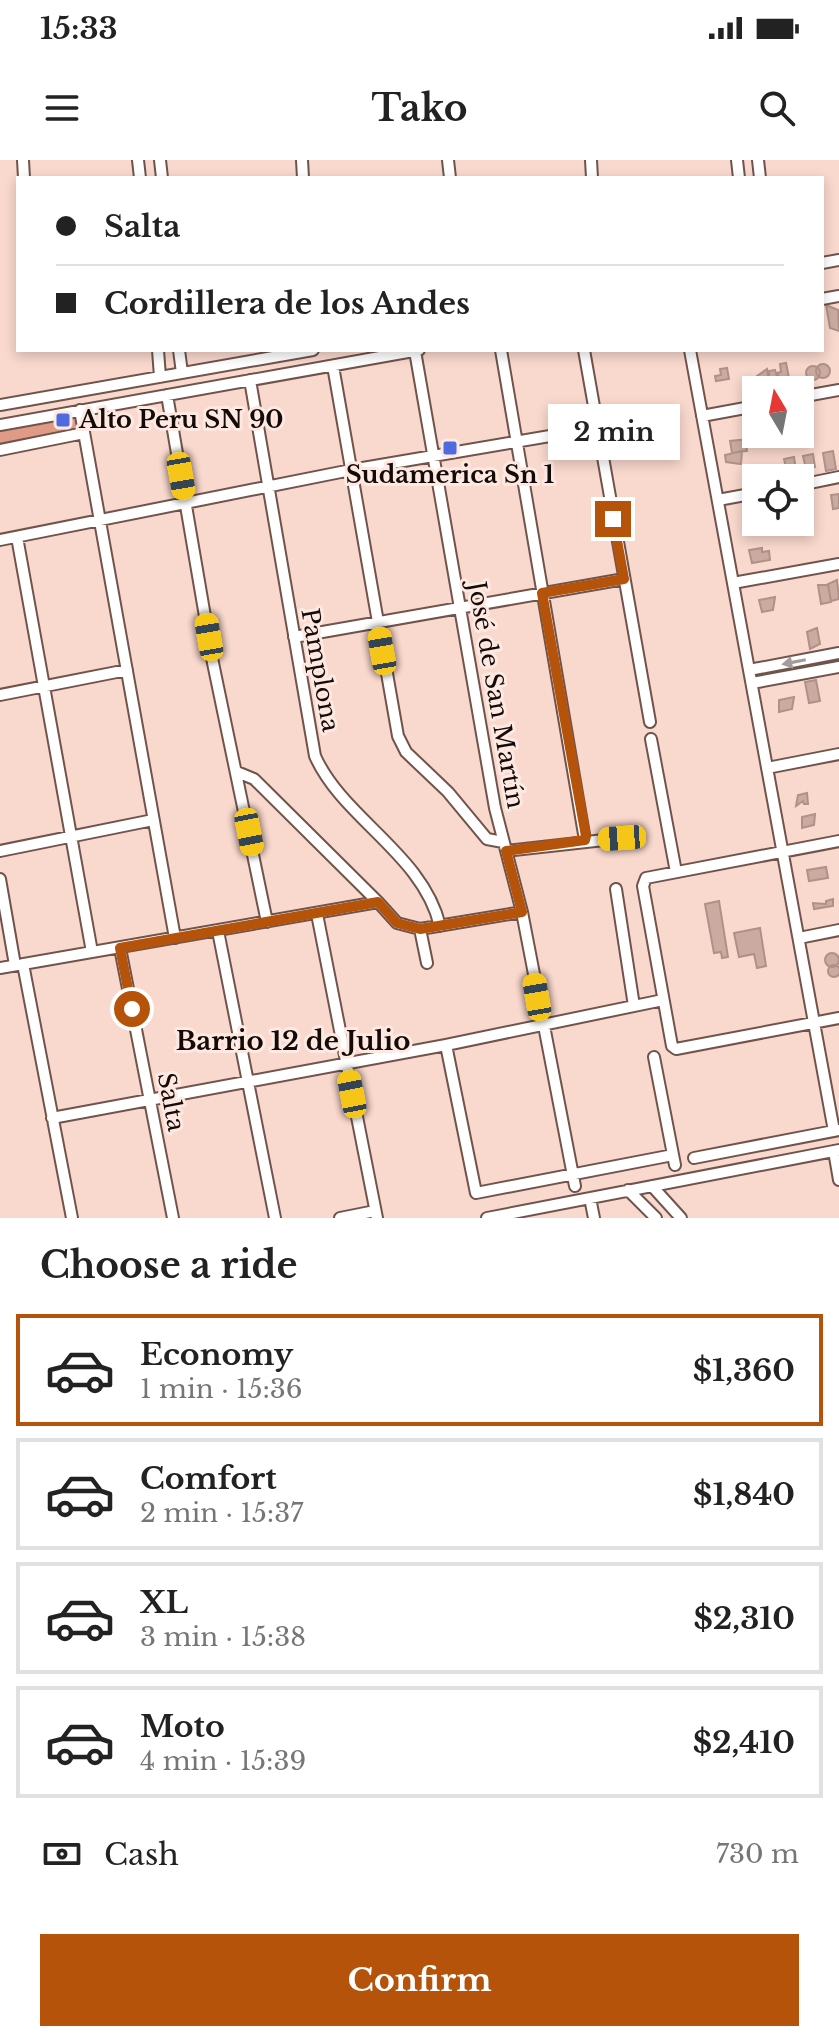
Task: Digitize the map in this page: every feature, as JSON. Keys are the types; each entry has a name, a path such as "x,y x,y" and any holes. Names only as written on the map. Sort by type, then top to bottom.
{"street":[{"path":"158,352 160,377"},
{"path":"179,352 182,373"},
{"path":"0,405 302,352"},
{"path":"0,425 406,352"},
{"name":"José de San Martín","path":"417,352 433,456 505,846 522,912 574,1180"},
{"path":"501,352 585,840"},
{"path":"584,352 650,722"},
{"path":"690,352 837,1130 694,1158"},
{"path":"333,366 400,743 448,792 487,839 505,846 622,838"},
{"name":"Pamplona","path":"250,380 312,743 319,765 405,864 435,910 440,926"},
{"path":"814,394 839,390"},
{"path":"167,395 185,503 267,922"},
{"path":"702,416 742,409"},
{"path":"80,410 175,938"},
{"path":"0,540 351,470 597,428"},
{"path":"0,450 84,433"},
{"path":"814,482 839,477"},
{"path":"718,500 742,496"},
{"path":"17,537 74,836 92,952"},
{"path":"733,583 839,564"},
{"path":"294,637 624,579"},
{"path":"749,670 839,653"},
{"path":"752,683 839,667"},
{"path":"0,695 127,670"},
{"path":"651,739 676,872"},
{"path":"767,768 839,754"},
{"path":"237,772 254,779 397,923 420,929 522,912"},
{"path":"0,851 153,820"},
{"path":"839,841 646,878 643,886 670,1042 676,1049 839,1018"},
{"path":"0,879 71,1218"},
{"path":"616,889 634,1006"},
{"path":"0,968 378,902"},
{"path":"317,914 376,1214 340,1218"},
{"path":"420,929 427,963"},
{"path":"799,938 839,930"},
{"path":"218,931 275,1218"},
{"name":"Salta","path":"120,948 173,1218"},
{"path":"52,1118 446,1045 663,1000"},
{"path":"446,1045 476,1193 574,1180 674,1160 654,1057"},
{"path":"487,1218 836,1151 839,1180"},
{"path":"652,1186 681,1218"},
{"path":"628,1190 656,1218"},
{"path":"590,1198 594,1218"}],"shaded area":[{"path":"75,415 78,430 0,447 0,429"}],"building":[{"path":"826,305 838,310 839,331 830,328"},
{"path":"786,363 789,376 778,376 780,364"},
{"path":"823,364 830,371 823,378 816,371"},
{"path":"727,368 729,379 716,381 715,376 721,375 720,369"},
{"path":"808,368 818,368 818,378 807,376"},
{"path":"742,440 742,448 747,448 747,451 732,453 730,441"},
{"path":"742,451 741,464 726,462 725,455"},
{"path":"833,451 836,469 826,471 823,453"},
{"path":"813,454 815,467 814,464 805,464 803,456"},
{"path":"794,457 795,464 785,464 784,459"},
{"path":"839,494 839,508 833,509 831,495"},
{"path":"762,548 762,552 769,551 770,560 752,563 749,550"},
{"path":"837,580 839,599 831,601 828,584"},
{"path":"818,585 828,585 831,602 821,604"},
{"path":"775,597 773,610 762,612 759,600"},
{"path":"817,628 820,644 810,649 807,632"},
{"path":"816,680 820,701 809,703 805,682"},
{"path":"794,697 792,709 779,712 779,700"},
{"path":"807,793 808,804 803,801 796,806 798,795"},
{"path":"815,814 814,825 802,828 802,817"},
{"path":"826,867 828,878 809,881 807,870"},
{"path":"833,899 833,906 814,909 813,903 826,904 826,901"},
{"path":"719,901 728,957 722,958 721,952 714,953 705,904"},
{"path":"760,928 766,966 757,968 754,954 739,957 734,933"},
{"path":"832,953 839,960 832,967 825,960"},
{"path":"834,965 840,971 834,977 828,971"}],"place":[{"name":"Alto Peru SN 90","path":"63,420"},
{"name":"Sudamerica Sn 1","path":"450,448"}],"district":[{"name":"Barrio 12 de Julio","path":"293,1041"}],"route":[{"path":"132,1009 120,948 378,902 397,923 420,929 522,912 506,851 585,840 586,836 542,593 624,579 613,519"}]}
